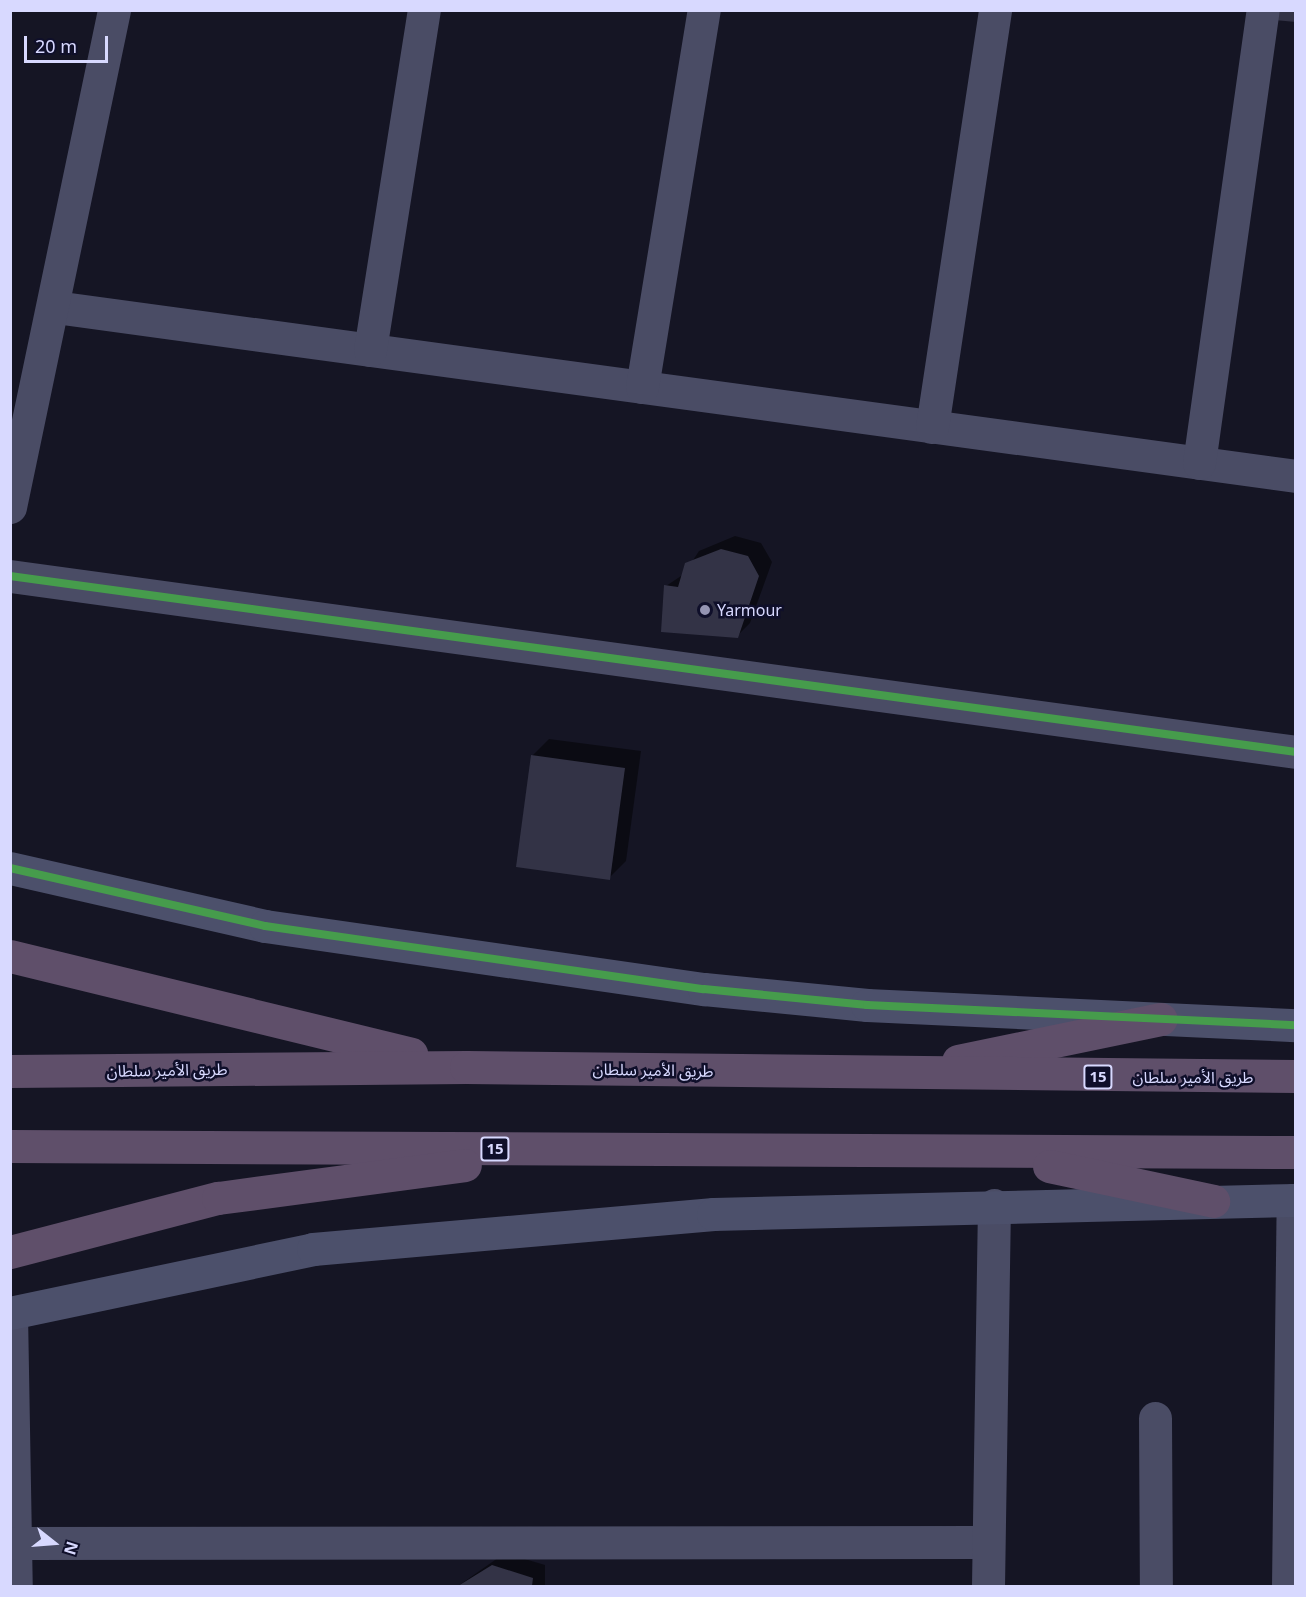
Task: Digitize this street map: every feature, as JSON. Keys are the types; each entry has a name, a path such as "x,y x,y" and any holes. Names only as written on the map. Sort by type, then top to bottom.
{"highway":[{"path":"10,957 466,1067"},
{"path":"900,1074 1161,1019"},
{"name":"طريق الأمير سلطان","path":"10,1071 466,1067 900,1074 1296,1076"},
{"name":"15","path":"10,1146 1296,1152"},
{"path":"10,1252 218,1198 586,1149"},
{"path":"979,1152 1213,1201"}],"street":[{"path":"10,507 55,307 114,10"},
{"path":"370,350 424,10"},
{"path":"642,387 704,10"},
{"path":"932,427 995,10"},
{"path":"1199,463 1263,10"},
{"path":"55,307 1296,476"},
{"path":"10,576 1296,752"},
{"path":"10,868 265,926 472,959 867,1005 1296,1025"},
{"path":"16,1587 11,1313 313,1249 713,1214 994,1204 1294,1200 1288,1587"},
{"path":"988,1587 994,1204"},
{"path":"1155,1418 1156,1587"},
{"path":"15,1543 988,1542"}],"building":[{"path":"1276,10 1296,10 1296,22 1274,20"},
{"name":"Yarmour","path":"721,549 748,556 759,576 738,638 661,632 664,585 678,587 685,563"},
{"path":"531,755 625,768 610,880 516,867"},
{"path":"492,1565 533,1578 532,1586 458,1586"}],"cycle path":[{"path":"10,576 1296,752"},
{"path":"10,868 265,926 704,989 867,1005 1296,1025"}],"place":[{"name":"Yarmour","path":"705,610"}]}
